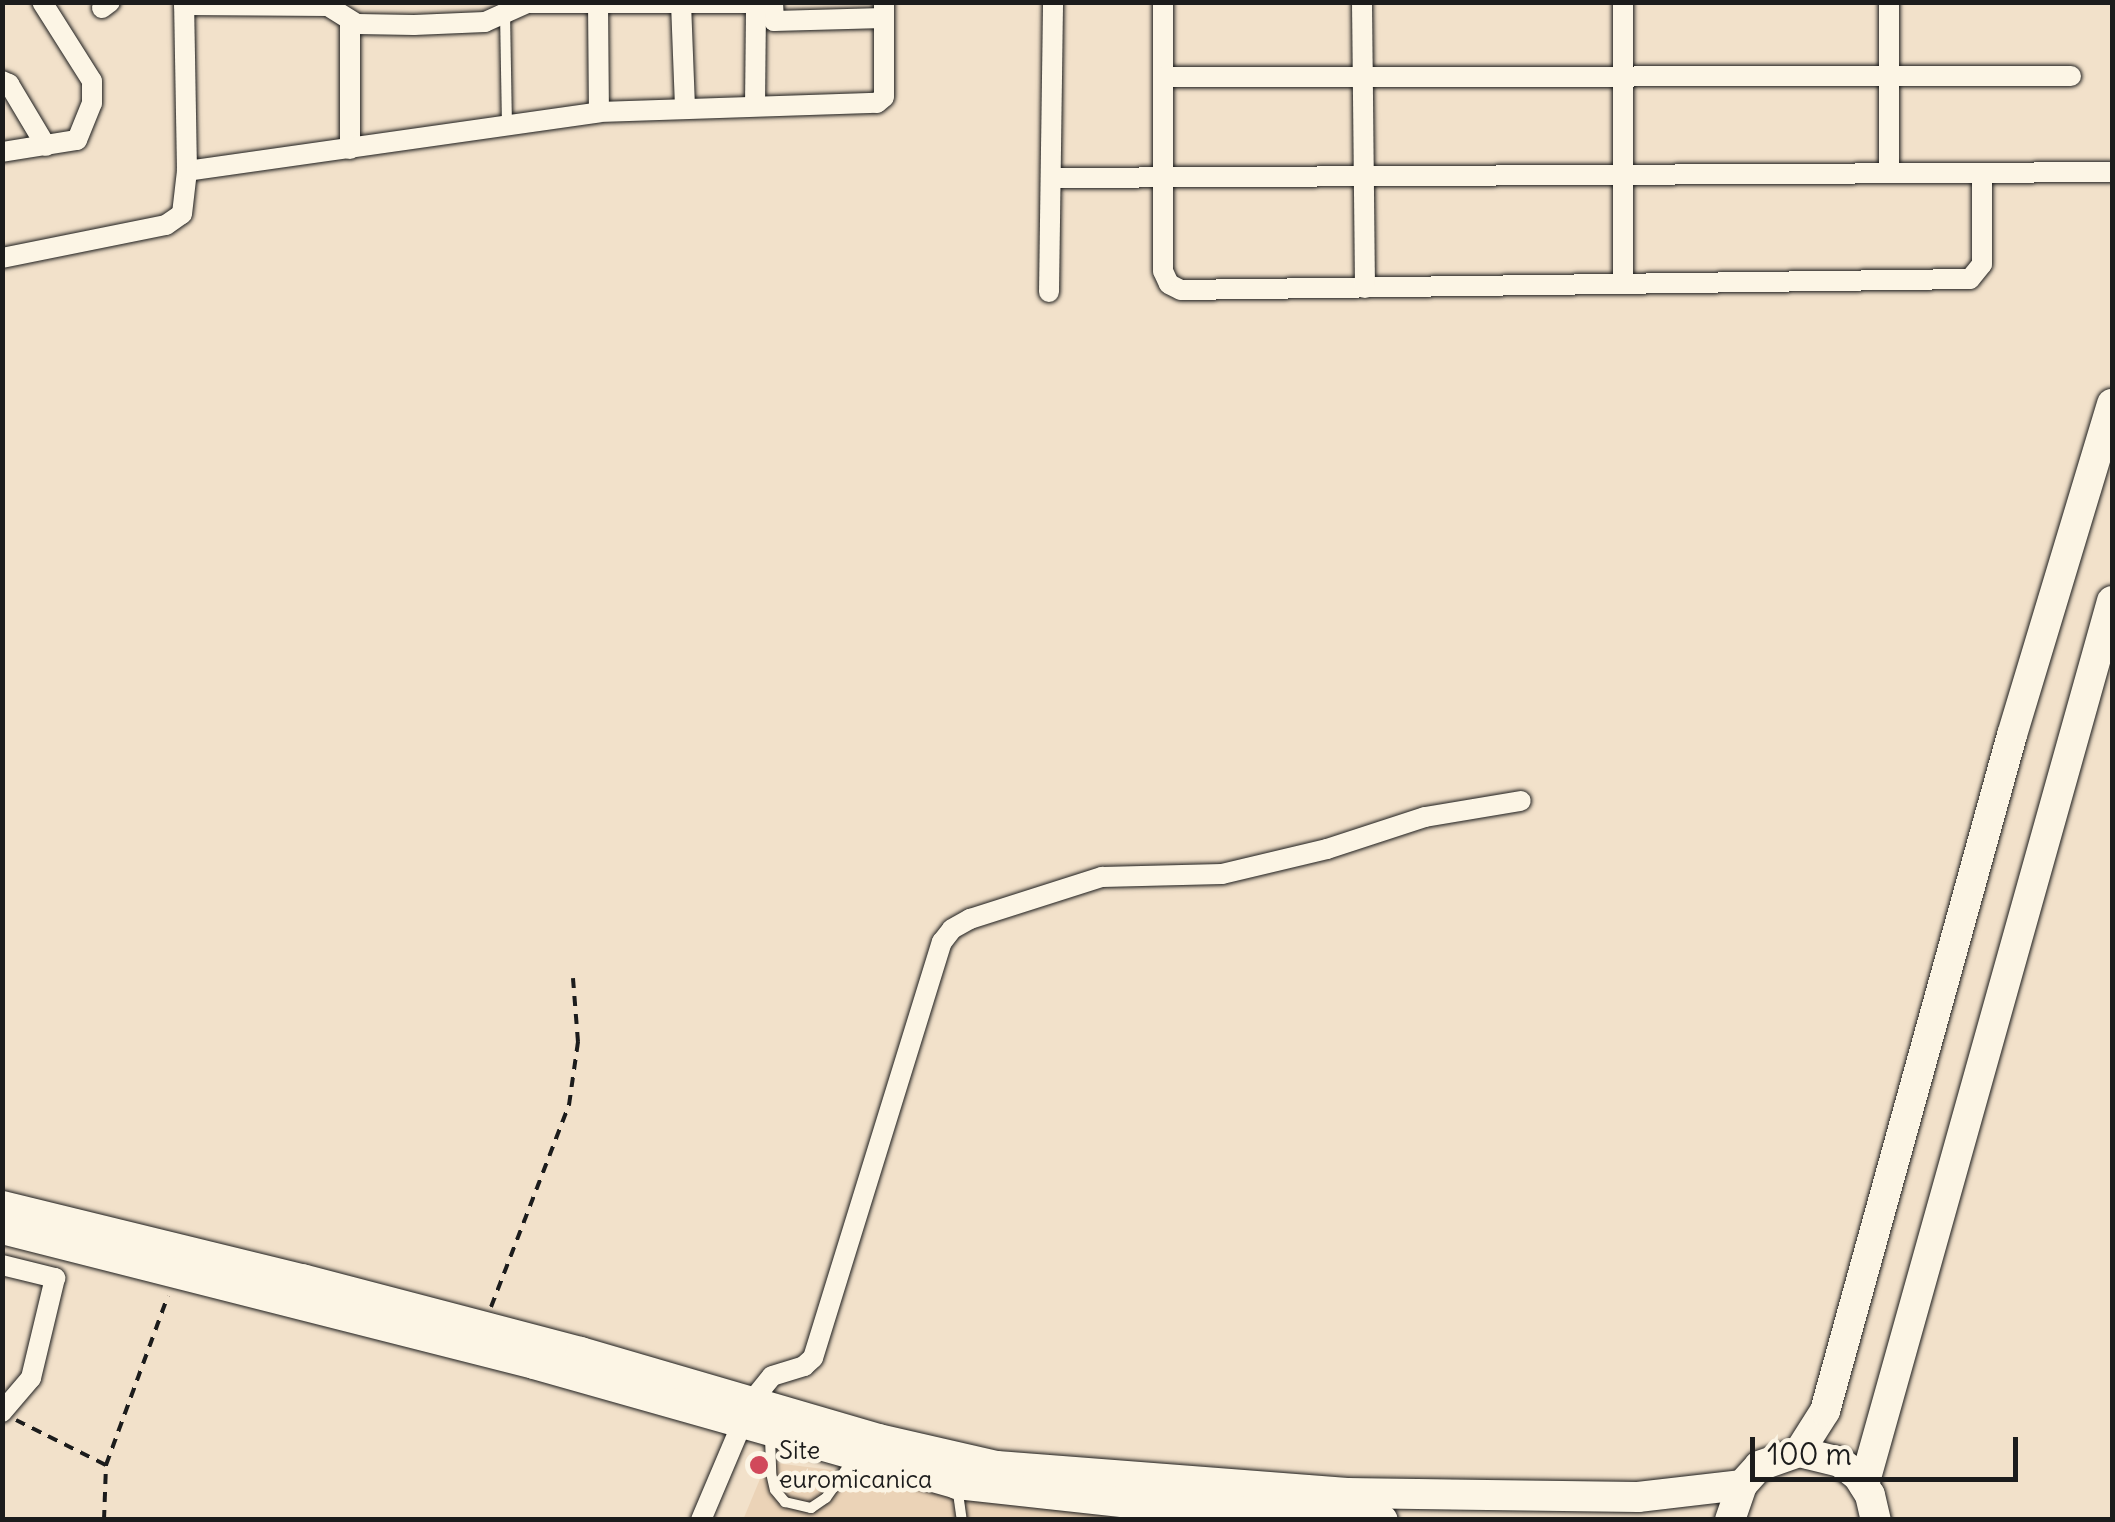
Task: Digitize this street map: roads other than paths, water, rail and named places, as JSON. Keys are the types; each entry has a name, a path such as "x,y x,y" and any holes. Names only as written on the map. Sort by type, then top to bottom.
{"street":[{"path":"2,152 72,142 82,136 94,93 92,81 42,2"},
{"path":"414,25 415,2"},
{"path":"1049,292 1053,2"},
{"path":"1163,2 1164,271 1172,287 1970,279 1981,269 1982,173"},
{"path":"1362,2 1365,288"},
{"path":"1623,2 1623,284"},
{"path":"1890,2 1890,174"},
{"path":"598,3 599,112"},
{"path":"681,3 686,108"},
{"path":"754,106 756,3"},
{"path":"2,258 166,225 186,206 184,4 328,4 350,22 414,25 505,12 523,4 773,3 774,21 884,10 882,101 599,112 187,171"},
{"path":"350,22 350,149"},
{"path":"1163,77 2072,76"},
{"path":"2,82 9,84 46,146"},
{"path":"1051,178 2112,172"},
{"path":"1799,1452 1825,1411 2012,736 2112,404"},
{"path":"1864,1486 2112,601"},
{"path":"701,1520 755,1418 772,1376 804,1366 813,1358 942,942 952,929 970,919 1102,877 1236,872 1327,849 1426,817 1521,801"},
{"path":"2,1206 483,1328 755,1418 855,1457 957,1484 1177,1507 1383,1520"},
{"path":"2,1230 755,1418 1022,1470 1177,1507 1286,1491 1638,1497 1742,1484"},
{"path":"2,1265 55,1278 32,1378 2,1412"},
{"path":"1730,1520 1742,1484 1759,1466 1799,1452 1840,1462 1864,1486 1876,1520"}],"lane":[{"path":"505,12 507,126"},
{"path":"755,1418 775,1490 785,1502 812,1508 838,1484 855,1457"},
{"path":"957,1484 962,1520"}],"place":[{"name":"Site euromicanica","path":"759,1465"}]}
